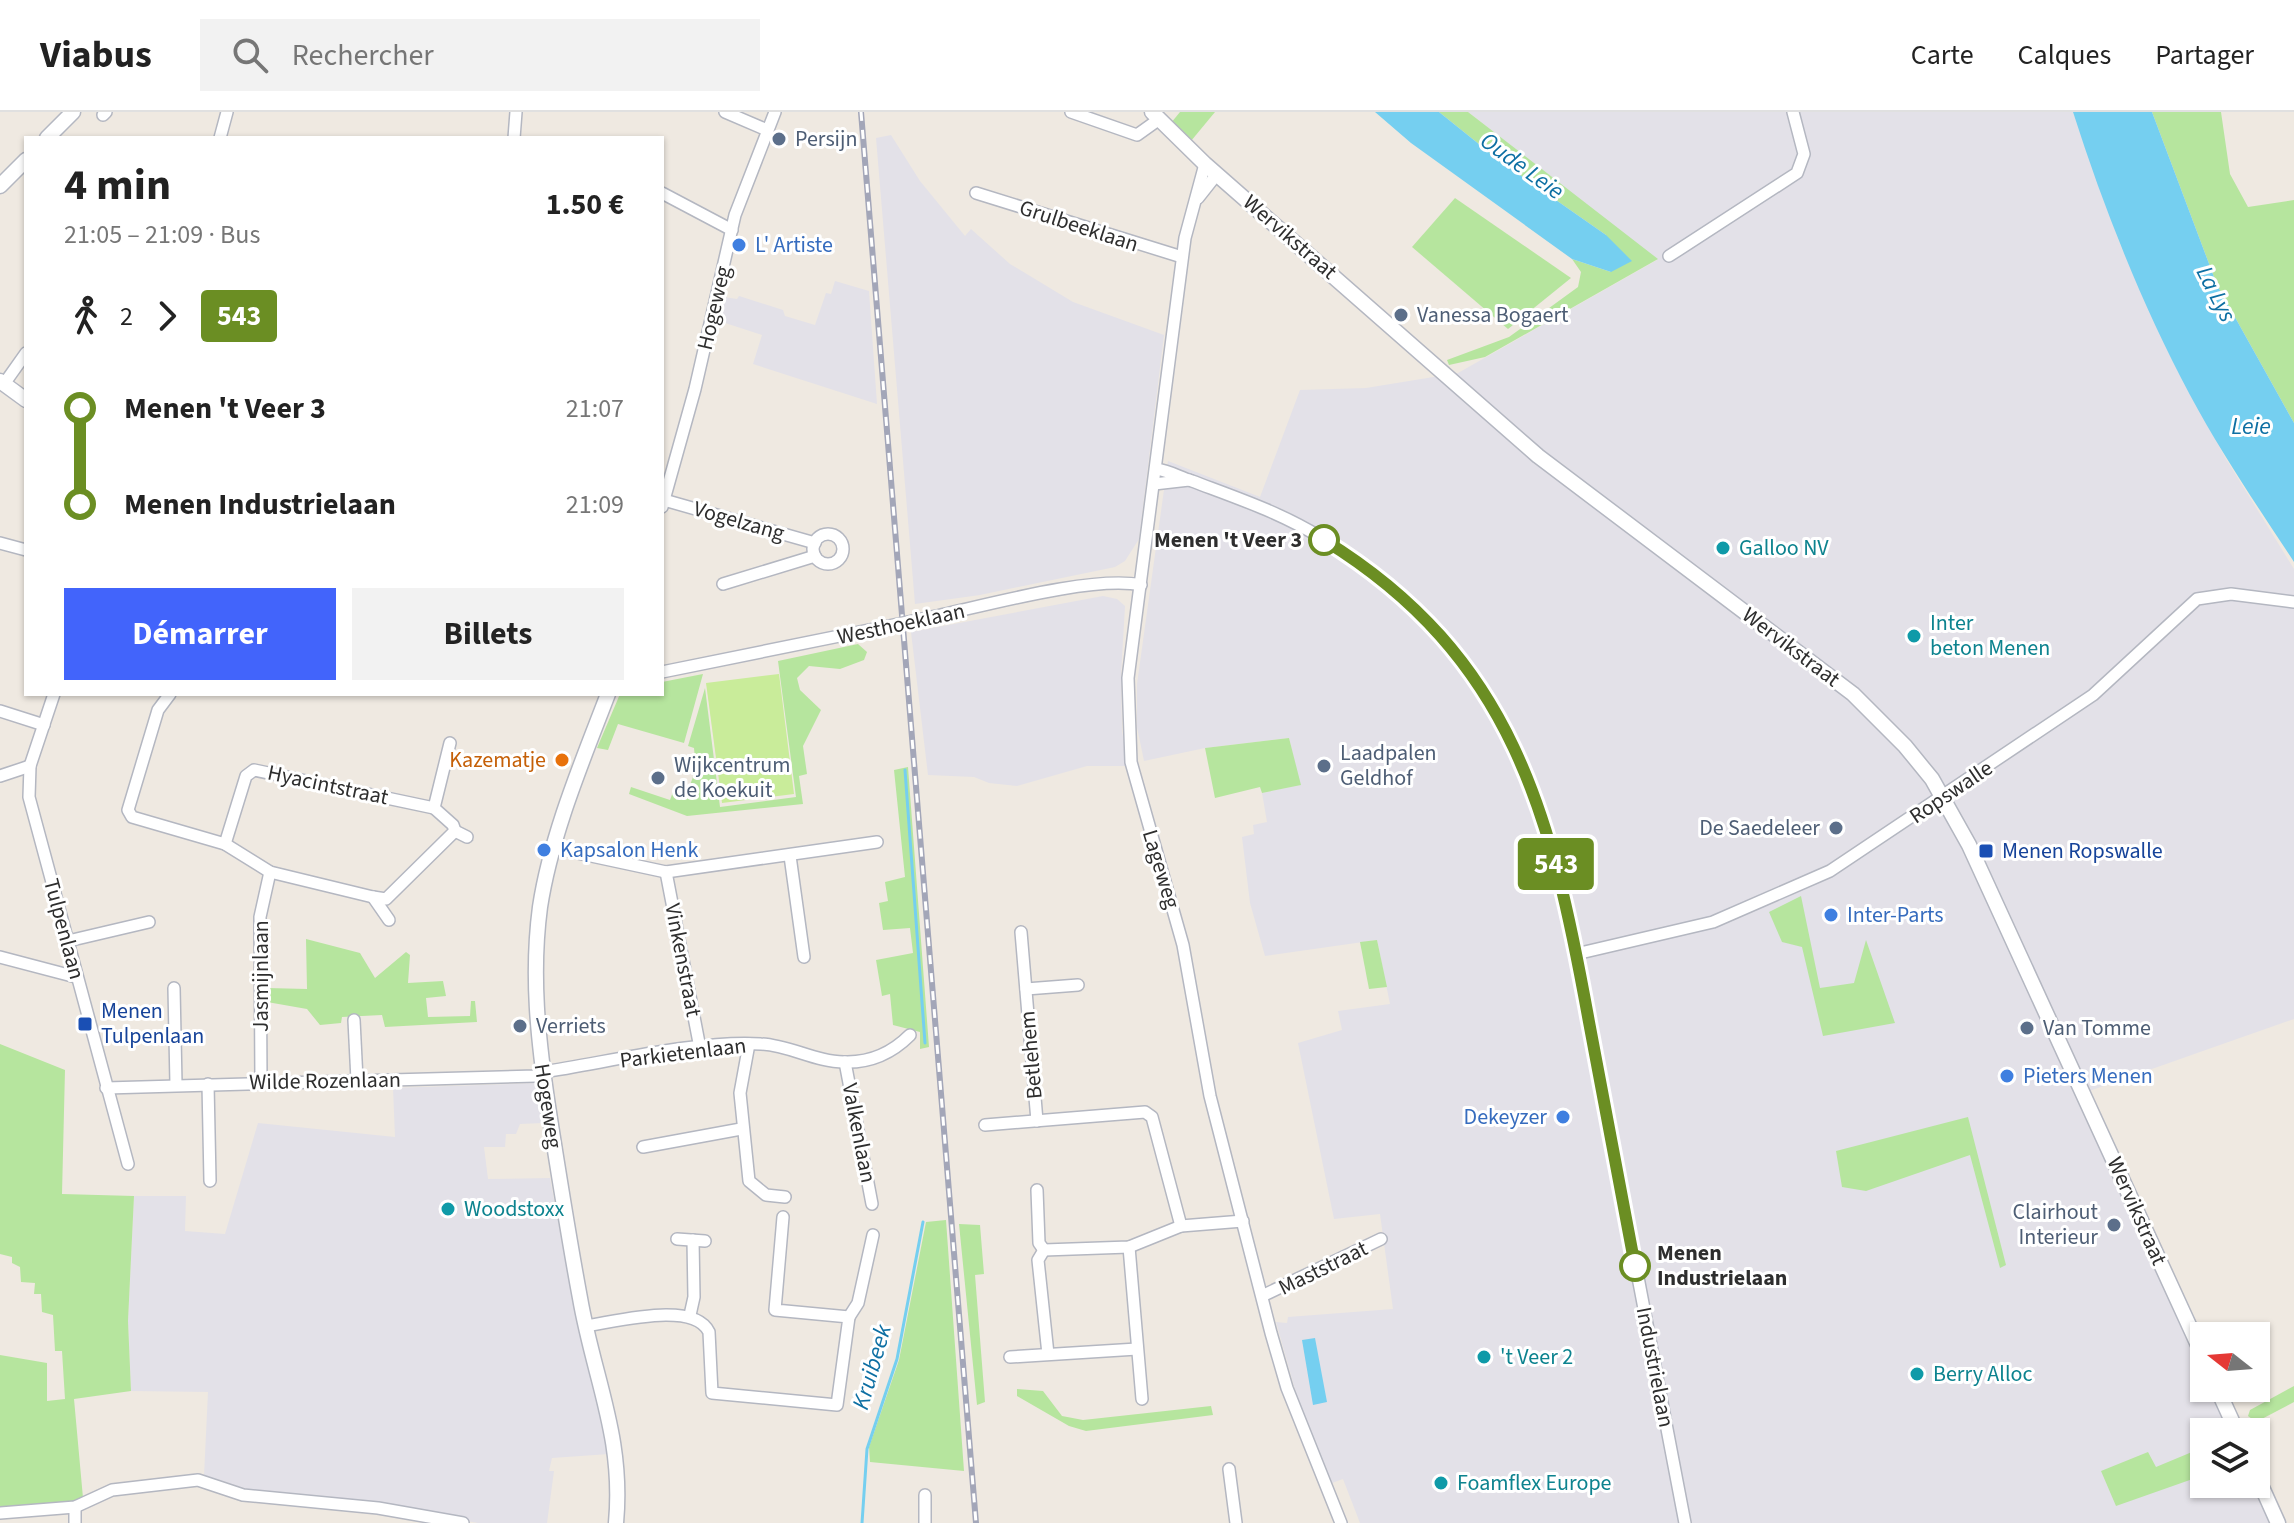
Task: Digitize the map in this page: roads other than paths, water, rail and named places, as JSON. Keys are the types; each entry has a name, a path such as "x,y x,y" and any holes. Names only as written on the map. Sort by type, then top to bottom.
{"street":[{"path":"49,136 73,112"},
{"path":"220,136 226,112"},
{"path":"514,136 516,112"},
{"path":"725,112 767,130"},
{"name":"Hogeweg","path":"664,499 695,389 744,186 775,112"},
{"path":"1071,112 1137,135 1155,116"},
{"path":"1669,256 1797,173 1804,154 1793,112"},
{"name":"Wervikstraat","path":"1155,116 1211,169 1538,456 1853,694 1905,746 1942,797 1975,858 2190,1327"},
{"path":"0,186 24,162"},
{"name":"Lageweg","path":"1211,169 1197,199 1182,257 1128,678 1132,770 1183,945 1210,1096 1287,1388 1341,1523"},
{"name":"Grulbeeklaan","path":"976,193 1182,257"},
{"path":"664,194 732,230"},
{"path":"24,355 2,382 24,398"},
{"name":"Industrielaan","path":"1156,469 1267,509 1343,552 1389,585 1458,656 1496,712 1535,791 1554,853 1685,1523"},
{"name":"Industrielaan","path":"1154,484 1189,480"},
{"name":"Vogelzang","path":"664,503 815,543 830,534 839,539 843,550 839,560 822,563 815,556 815,543"},
{"path":"0,543 24,549"},
{"name":"Vogelzang","path":"723,584 815,556"},
{"name":"Westhoeklaan","path":"664,672 1088,586 1120,582 1141,585"},
{"name":"Ropswalle","path":"1576,954 1713,922 1772,899 1830,871 2093,695 2197,599 2231,594 2294,602"},
{"name":"Tulpenlaan","path":"53,696 30,766 29,797 128,1164"},
{"path":"168,696 158,710 129,815 225,844 270,872 386,899 455,831"},
{"name":"Hogeweg","path":"607,696 554,848 541,905 536,945 536,1022 585,1326 616,1444 619,1480 616,1523"},
{"path":"0,711 44,725"},
{"path":"450,743 434,808 453,825 455,831 467,837"},
{"path":"0,776 30,766"},
{"name":"Hyacintstraat","path":"225,844 246,776 254,770 434,808"},
{"path":"554,848 666,872 877,842"},
{"path":"790,856 804,957"},
{"name":"Jasmijnlaan","path":"261,1081 260,917 270,872"},
{"name":"Vinkenstraat","path":"666,872 700,1048"},
{"path":"373,897 389,920"},
{"path":"68,941 149,922"},
{"name":"Betlehem","path":"1021,932 1037,1121"},
{"path":"0,957 76,977"},
{"path":"44,969 72,960"},
{"name":"Betlehem","path":"1026,989 1078,985"},
{"path":"174,988 176,1084"},
{"path":"354,1020 357,1080"},
{"name":"Parkietenlaan","path":"543,1072 700,1048 749,1044 772,1045 845,1062 892,1052 910,1035"},
{"path":"749,1044 740,1093 741,1129 749,1181 766,1195 785,1197"},
{"name":"Valkenlaan","path":"845,1062 872,1204"},
{"name":"Wilde Rozenlaan","path":"106,1088 261,1081 536,1076 543,1072"},
{"path":"208,1084 210,1181"},
{"name":"Betlehem","path":"985,1125 1145,1112 1152,1117 1181,1226"},
{"path":"643,1147 741,1129"},
{"path":"1037,1190 1039,1243 1044,1250"},
{"path":"783,1217 775,1310 849,1317"},
{"path":"1044,1250 1129,1247 1181,1226 1243,1221"},
{"path":"585,1326 690,1315 706,1325 709,1332 712,1393 837,1405 849,1317 858,1303 873,1235"},
{"path":"677,1239 699,1241 690,1315"},
{"name":"Maststraat","path":"1264,1295 1381,1239"},
{"path":"1129,1247 1142,1399"},
{"path":"1044,1250 1038,1260 1048,1354"},
{"path":"1010,1357 1137,1349"},
{"path":"1229,1469 1236,1523"},
{"path":"0,1513 75,1507 112,1490 198,1480 243,1495 378,1508 463,1523"},
{"path":"925,1495 925,1523"},
{"path":"2267,1498 2278,1523"},
{"path":"75,1507 75,1523"}],"water":[{"path":"1375,112 1439,112 1500,161 1606,235 1632,261 1611,272 1572,259 1411,143"},
{"name":"Leie","path":"2073,112 2152,112 2217,285 2294,423 2294,562 2214,438 2172,361 2125,256"},
{"path":"1315,1338 1327,1402 1313,1405 1302,1340"}],"waterway":[{"name":"Kruibeek","path":"905,770 925,1043"},
{"name":"Kruibeek","path":"862,1523 867,1449 897,1359 923,1222"}],"railway":[{"path":"861,112 976,1523"}],"place":[{"name":"Persijn","path":"779,139"},
{"name":"L' Artiste","path":"739,245"},
{"name":"Vanessa Bogaert","path":"1401,315"},
{"name":"Menen 't Veer 3","path":"1324,540"},
{"name":"Galloo NV","path":"1723,548"},
{"name":"Inter beton Menen","path":"1914,636"},
{"name":"Kazematje","path":"562,760"},
{"name":"Laadpalen Geldhof","path":"1324,766"},
{"name":"Wijkcentrum de Koekuit","path":"658,778"},
{"name":"De Saedeleer","path":"1836,828"},
{"name":"Kapsalon Henk","path":"544,850"},
{"name":"Menen Ropswalle","path":"1986,851"},
{"name":"Inter-Parts","path":"1831,915"},
{"name":"Menen Tulpenlaan","path":"85,1024"},
{"name":"Verriets","path":"520,1026"},
{"name":"Van Tomme","path":"2027,1028"},
{"name":"Pieters Menen","path":"2007,1076"},
{"name":"Dekeyzer","path":"1563,1117"},
{"name":"Woodstoxx","path":"448,1209"},
{"name":"Clairhout Interieur","path":"2114,1225"},
{"name":"Menen Industrielaan","path":"1635,1266"},
{"name":"'t Veer 2","path":"1484,1357"},
{"name":"Berry Alloc","path":"1917,1374"},
{"name":"Foamflex Europe","path":"1441,1483"}],"water label":[{"name":"Oude Leie","path":"1522,166"},
{"name":"La Lys","path":"2216,294"}]}
